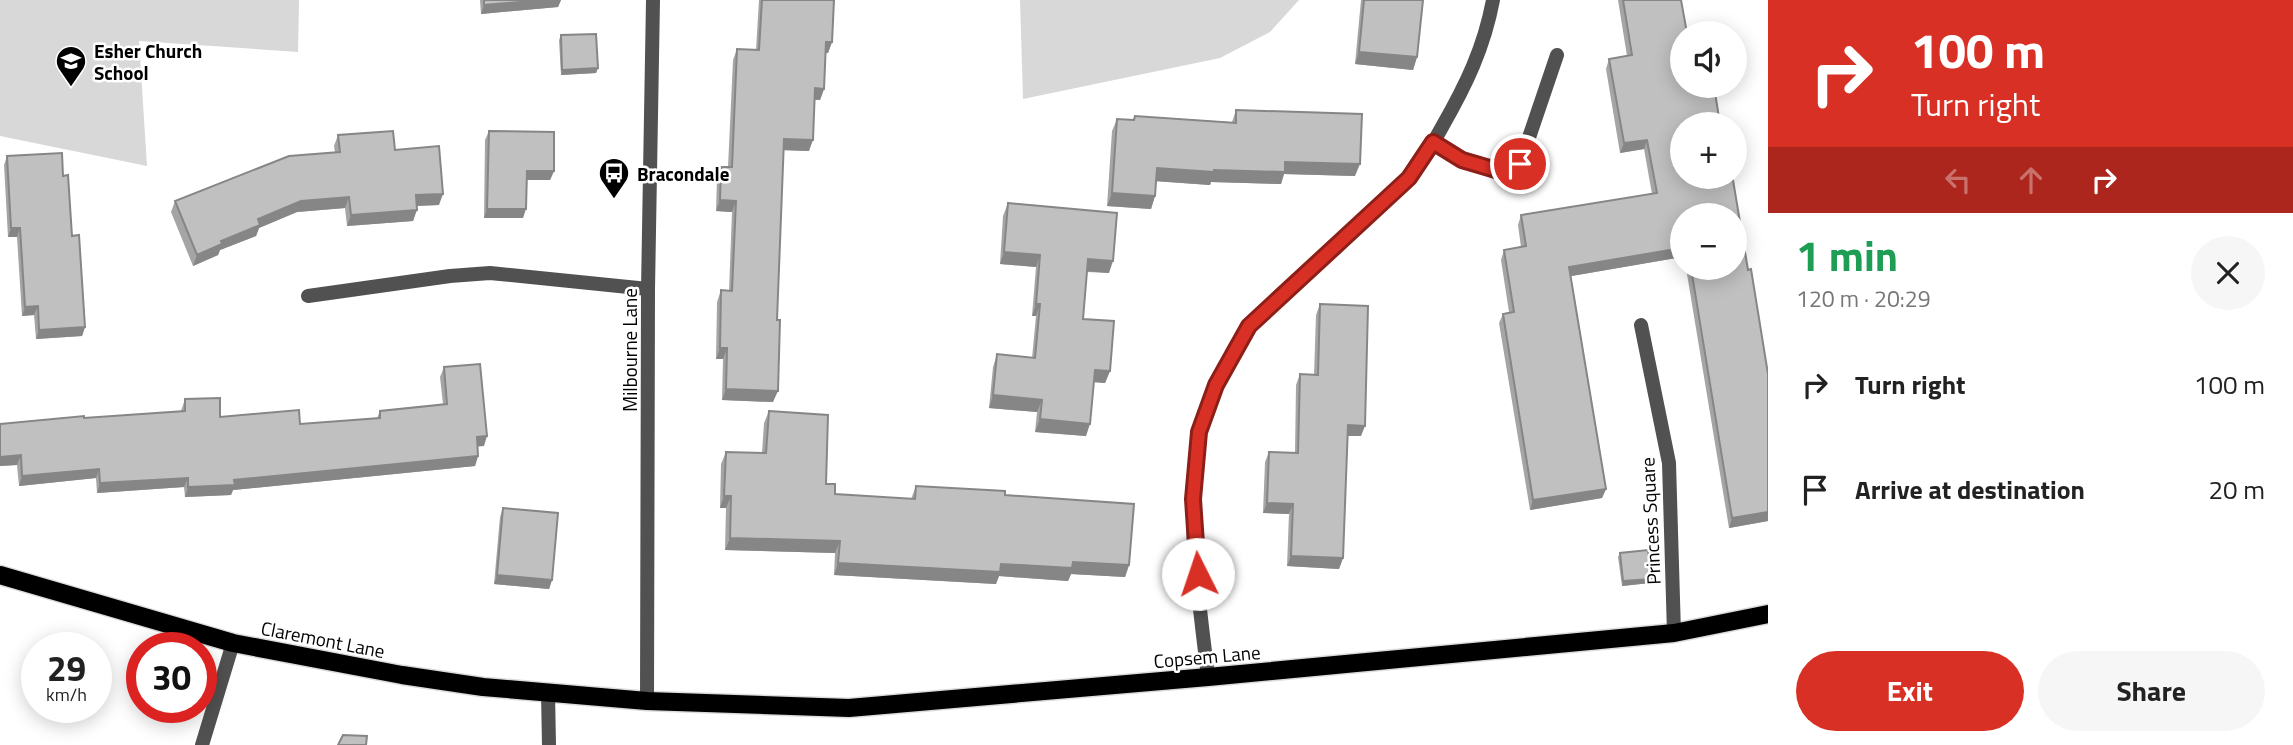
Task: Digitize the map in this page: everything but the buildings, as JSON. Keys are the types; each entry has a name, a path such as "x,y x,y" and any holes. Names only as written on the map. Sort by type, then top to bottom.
{"main road":[{"name":"Claremont Lane","path":"0,575 233,643 402,675 483,687 647,701"},
{"name":"Copsem Lane","path":"647,701 849,708 1675,633 1768,614"}],"street":[{"name":"Milbourne Lane","path":"647,701 648,289 653,0"},
{"path":"1208,677 1193,499 1199,432 1216,385 1249,326 1409,178 1467,82 1487,30 1493,0"},
{"path":"1433,142 1462,160 1496,170 1520,164 1557,55"},
{"path":"308,296 490,273 648,289"},
{"name":"Princess Square","path":"1641,325 1669,463 1675,633"},
{"path":"202,745 233,643"},
{"path":"548,693 549,745"}],"shaded area":[{"name":"Esher Church School","path":"0,0 299,0 298,52 139,41 147,166 0,136"},
{"path":"1020,0 1299,0 1270,32 1220,58 1023,99"}],"place":[{"name":"Esher Church School","path":"71,88"},
{"name":"Bracondale","path":"614,200"}],"route":[{"path":"1198,574 1193,499 1199,432 1216,385 1249,326 1409,178 1433,142 1462,160 1496,170 1520,164"}]}
